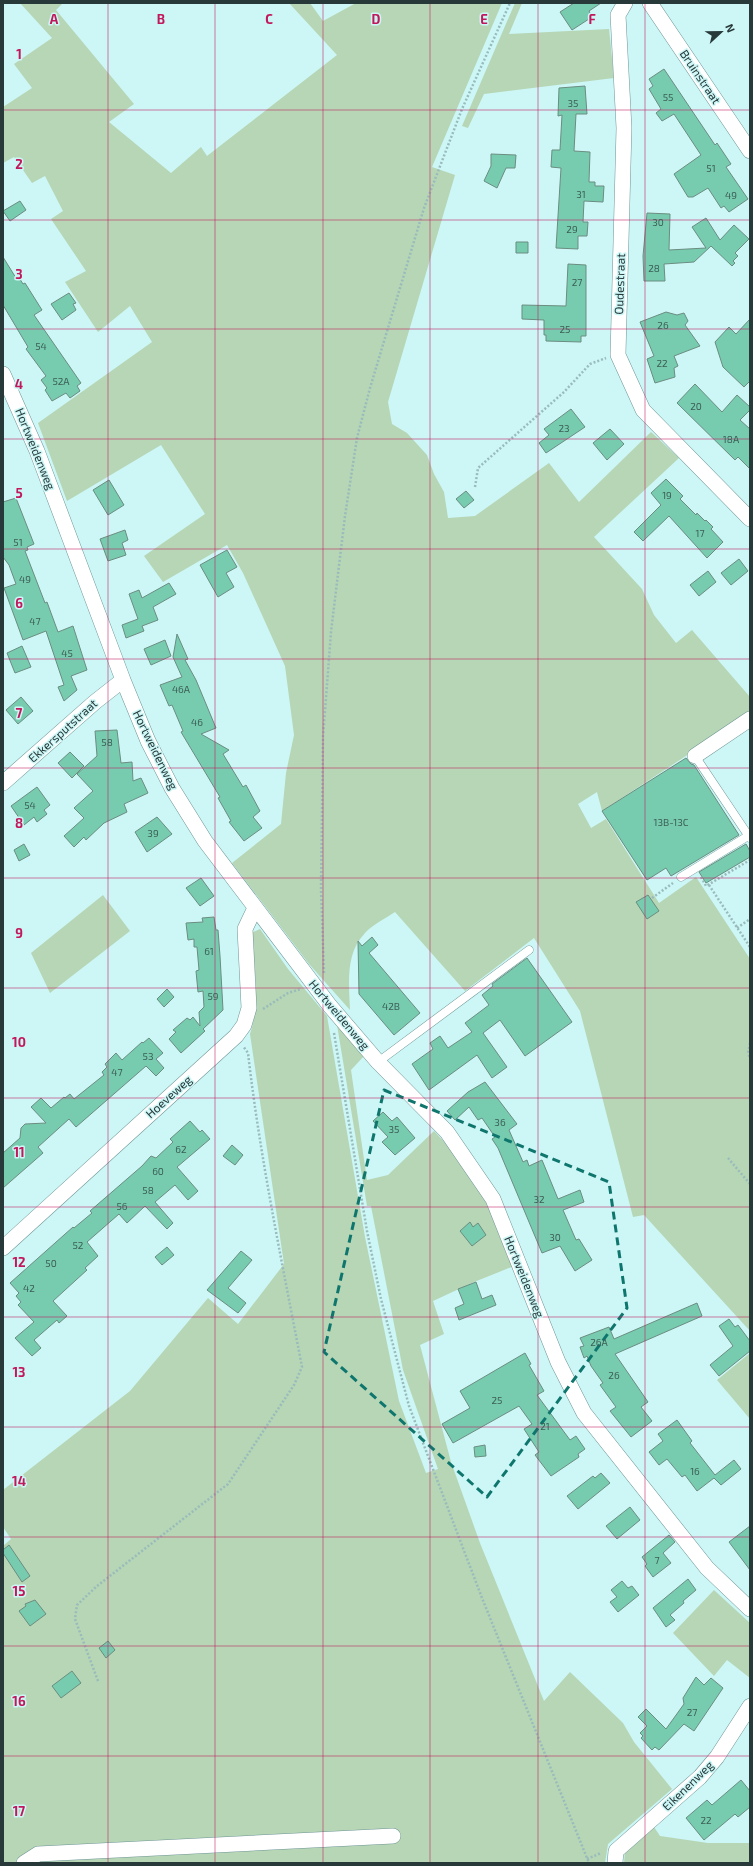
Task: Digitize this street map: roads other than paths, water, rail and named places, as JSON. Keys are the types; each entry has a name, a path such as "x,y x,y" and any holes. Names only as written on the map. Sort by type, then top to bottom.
{"street":[{"name":"Oudestraat","path":"625,3 618,15 624,128 618,356 642,410 750,518"},
{"name":"Bruinstraat","path":"650,3 750,151"},
{"name":"Hortweidenweg","path":"3,374 37,451 123,680 148,741 172,788 205,841 255,908 319,981 330,1006 378,1062 447,1132 493,1199 558,1362 584,1413 707,1568 750,1609"},
{"name":"Ekkersputstraat","path":"3,783 95,702 123,680"},
{"path":"695,756 750,719"},
{"name":"Hoeveweg","path":"3,1248 236,1036 247,1019 249,1008 245,929 255,908"},
{"name":"Eikenenweg","path":"615,1863 616,1851 700,1777 717,1757 750,1706"},
{"path":"24,1863 38,1854 393,1836"}],"lane":[{"path":"681,877 749,837 695,756"},
{"path":"378,1062 529,950"}]}
